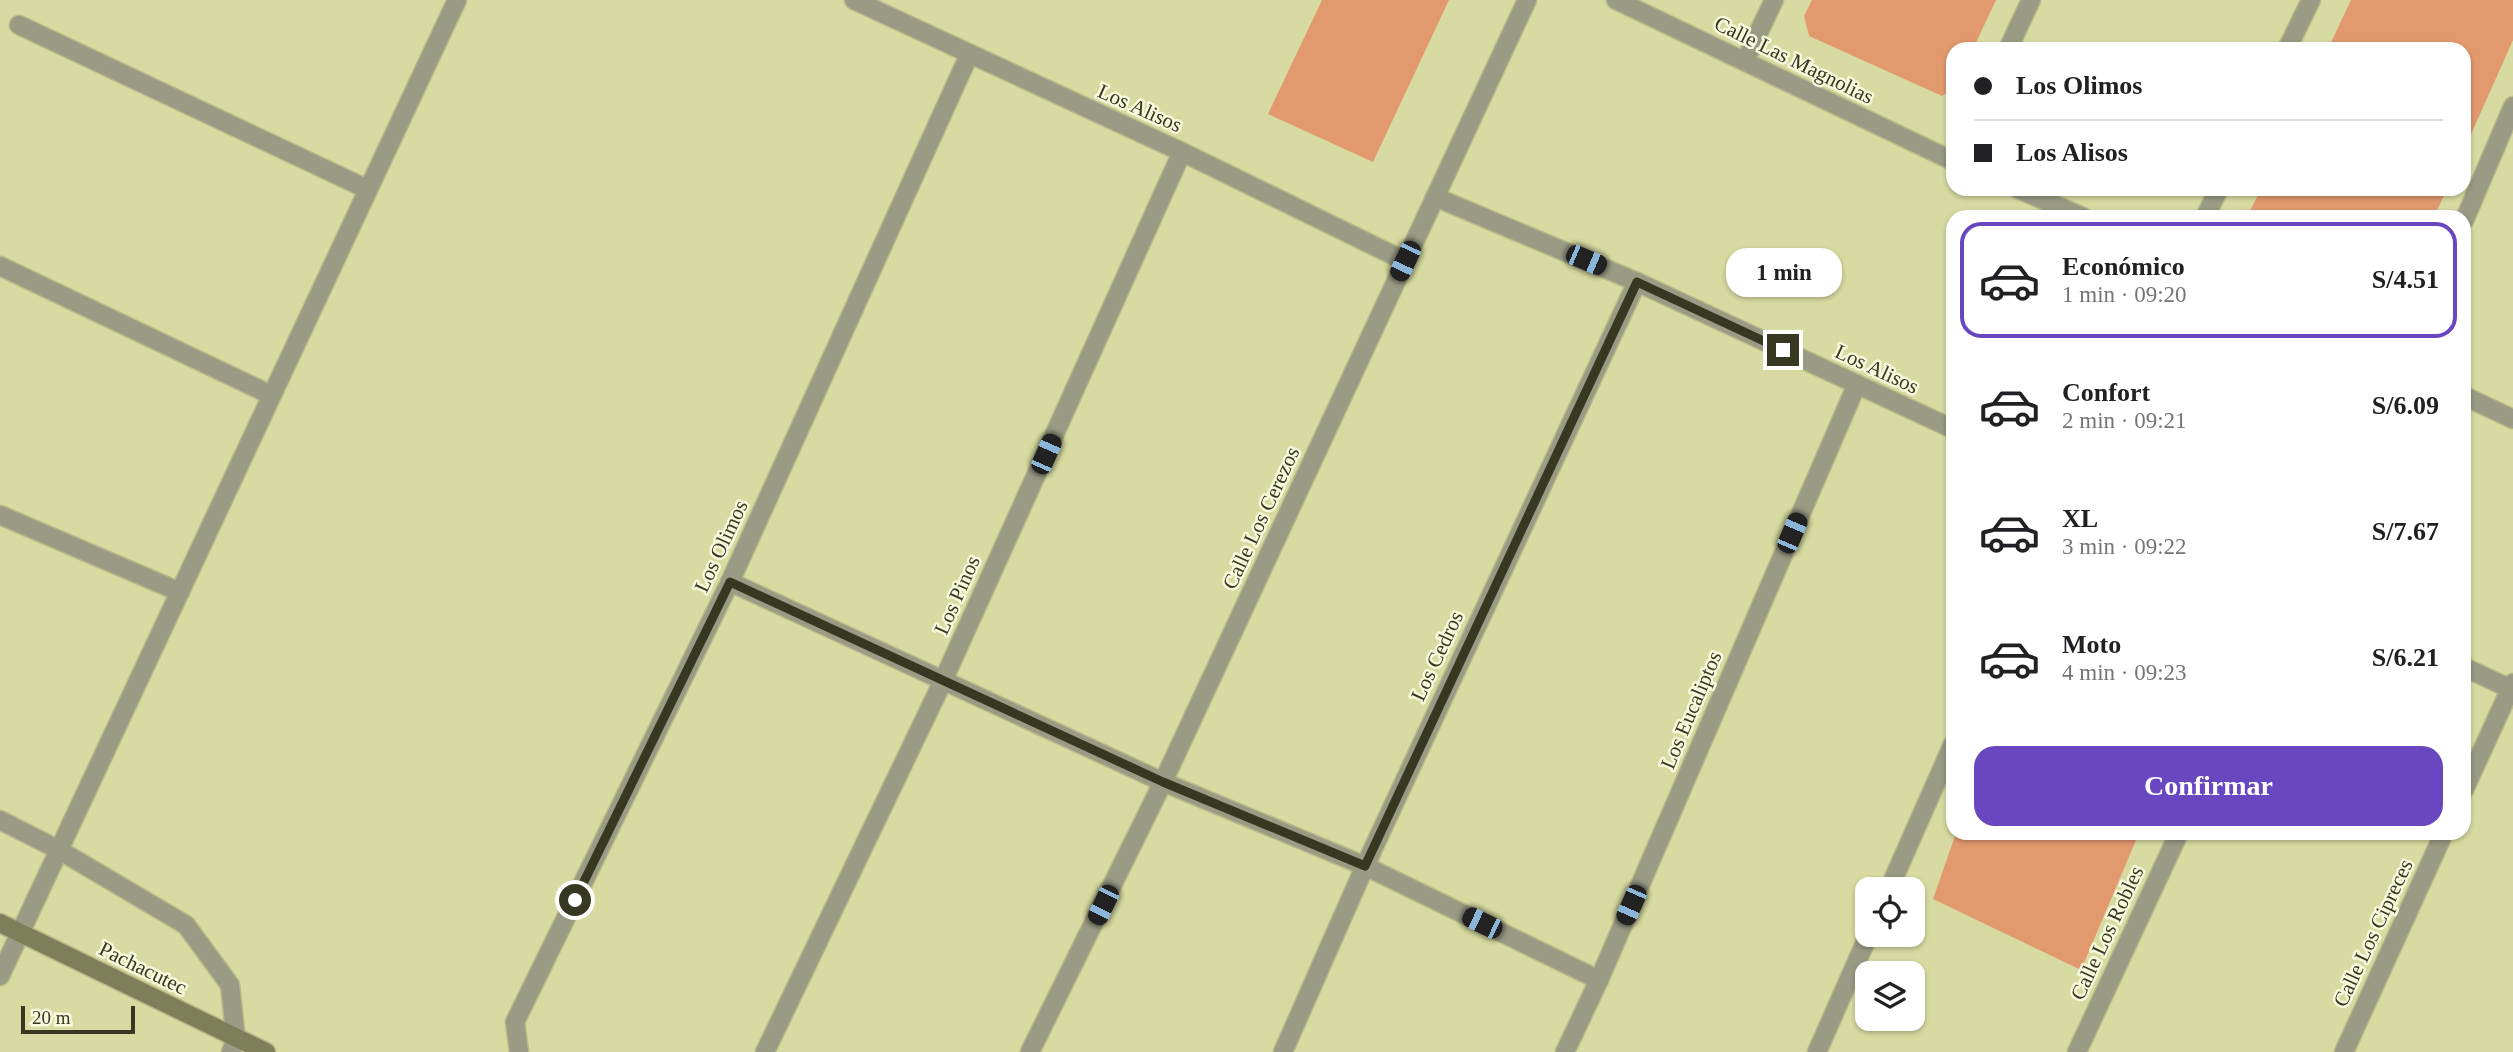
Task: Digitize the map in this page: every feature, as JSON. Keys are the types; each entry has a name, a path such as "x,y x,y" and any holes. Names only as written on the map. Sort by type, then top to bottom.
{"street":[{"path":"0,976 457,0"},
{"name":"Los Alisos","path":"853,0 1182,152 1405,261"},
{"name":"Calle Los Cerezos","path":"1030,1052 1163,782 1527,0"},
{"name":"Calle Las Magnolias","path":"1616,0 1946,158"},
{"path":"1745,61 1774,0"},
{"path":"2011,42 2031,0"},
{"path":"2290,42 2311,0"},
{"path":"19,25 367,189"},
{"name":"Los Olimos","path":"519,1052 515,1022 730,582 969,55"},
{"path":"2469,210 2513,106"},
{"name":"Los Pinos","path":"765,1052 943,681 1182,152"},
{"path":"2034,196 2067,210"},
{"name":"Los Alisos","path":"1435,197 1637,282 1946,426"},
{"path":"0,266 271,394"},
{"name":"Los Cedros","path":"1283,1052 1365,866 1637,282"},
{"name":"Los Eucaliptos","path":"1565,1052 1599,980 1857,384"},
{"path":"2471,399 2513,419"},
{"path":"0,515 180,592"},
{"path":"730,582 1163,782 1365,866 1599,980"},
{"path":"2471,670 2512,687 2471,775"},
{"path":"1894,877 1946,760"},
{"path":"0,820 60,850 186,925 230,985 234,1046"},
{"name":"Calle Los Robles","path":"2077,1052 2176,840"},
{"name":"Calle Los Cipreces","path":"2344,1052 2441,840"},
{"name":"Pachacutec","path":"0,923 234,1046 266,1052"},
{"path":"1817,1052 1863,947"}],"shaded area":[{"path":"1322,0 1449,0 1373,162 1268,114"},
{"path":"1812,0 1996,0 1976,42 1946,42 1946,93 1942,96 1809,36 1804,16"},
{"path":"2351,0 2513,0 2513,40 2471,134 2471,42 2331,42"},
{"path":"2258,196 2444,196 2437,210 2250,210"},
{"path":"1954,840 2136,840 2081,970 1933,899"}],"route":[{"path":"575,900 730,582 1163,782 1365,866 1637,282 1783,350"}]}
